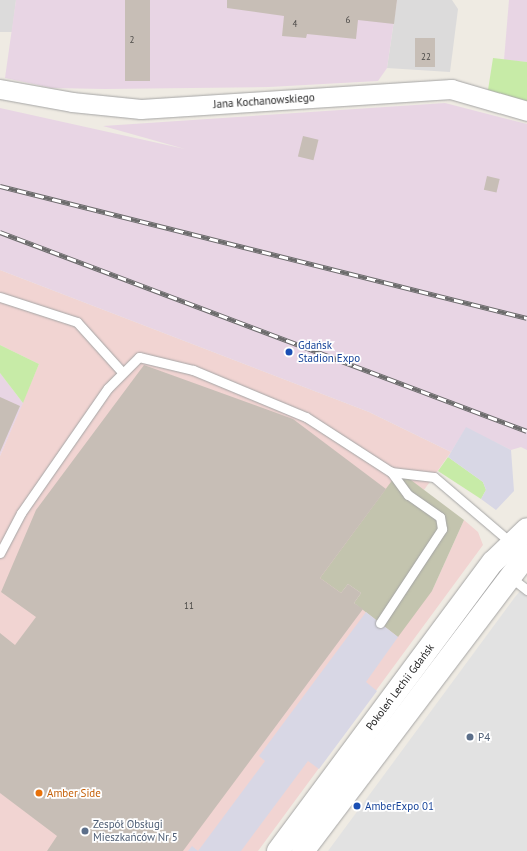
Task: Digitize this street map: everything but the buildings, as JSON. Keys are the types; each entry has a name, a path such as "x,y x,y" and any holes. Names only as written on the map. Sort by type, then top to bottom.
{"street":[{"name":"Jana Kochanowskiego","path":"0,89 72,102 141,109 451,89 527,112"},
{"name":"Pokoleń Lechii Gdańsk","path":"278,851 300,843 501,569 519,548 527,529"}],"lane":[{"path":"0,297 77,322 122,372"},
{"path":"0,553 21,513 122,372 139,357 193,370 306,417 391,472 408,496 440,517 442,529 380,623"},
{"path":"391,472 434,477 519,548"},
{"path":"501,569 527,590"}],"shaded area":[{"path":"0,0 16,0 12,32 0,32"},
{"path":"16,0 397,0 387,68 378,81 269,87 105,89 52,88 5,78"},
{"path":"397,0 452,0 458,9 450,72 387,68"},
{"path":"509,0 527,0 527,62 504,60"},
{"path":"445,103 527,124 527,450 521,447 511,450 466,428 451,452 369,412 0,270 0,108 185,149 103,126"},
{"path":"0,270 369,412 451,452 424,490 399,472 341,593 348,584 361,593 354,603 366,612 432,591 464,520 478,532 483,545 258,851 0,851 0,456 39,364 0,345"},
{"path":"0,373 23,403 0,456"},
{"path":"466,427 511,450 514,491 496,510 481,499 486,490 483,482 448,457"},
{"path":"399,471 464,520 432,591 398,637 354,603 361,593 348,584 341,593 320,578"},
{"name":"P4","path":"527,583 527,851 328,851 515,597"},
{"path":"366,612 398,637 366,682 377,691 319,769 308,761 241,851 198,851 265,761 259,756"},
{"path":"192,846 198,851 188,851"}],"green space":[{"path":"493,58 527,62 527,101 488,90"},
{"path":"0,345 39,364 23,403 0,373"},
{"path":"448,457 483,482 486,490 481,499 438,471"}],"railway":[{"path":"0,186 527,318"},
{"path":"0,232 527,431"}],"place":[{"name":"Gdańsk Stadion Expo","path":"289,352"},
{"name":"P4","path":"470,737"},
{"name":"Amber Side","path":"39,793"},
{"name":"AmberExpo 01","path":"357,806"},
{"name":"Zespół Obsługi Mieszkańców Nr 5","path":"85,831"}]}
